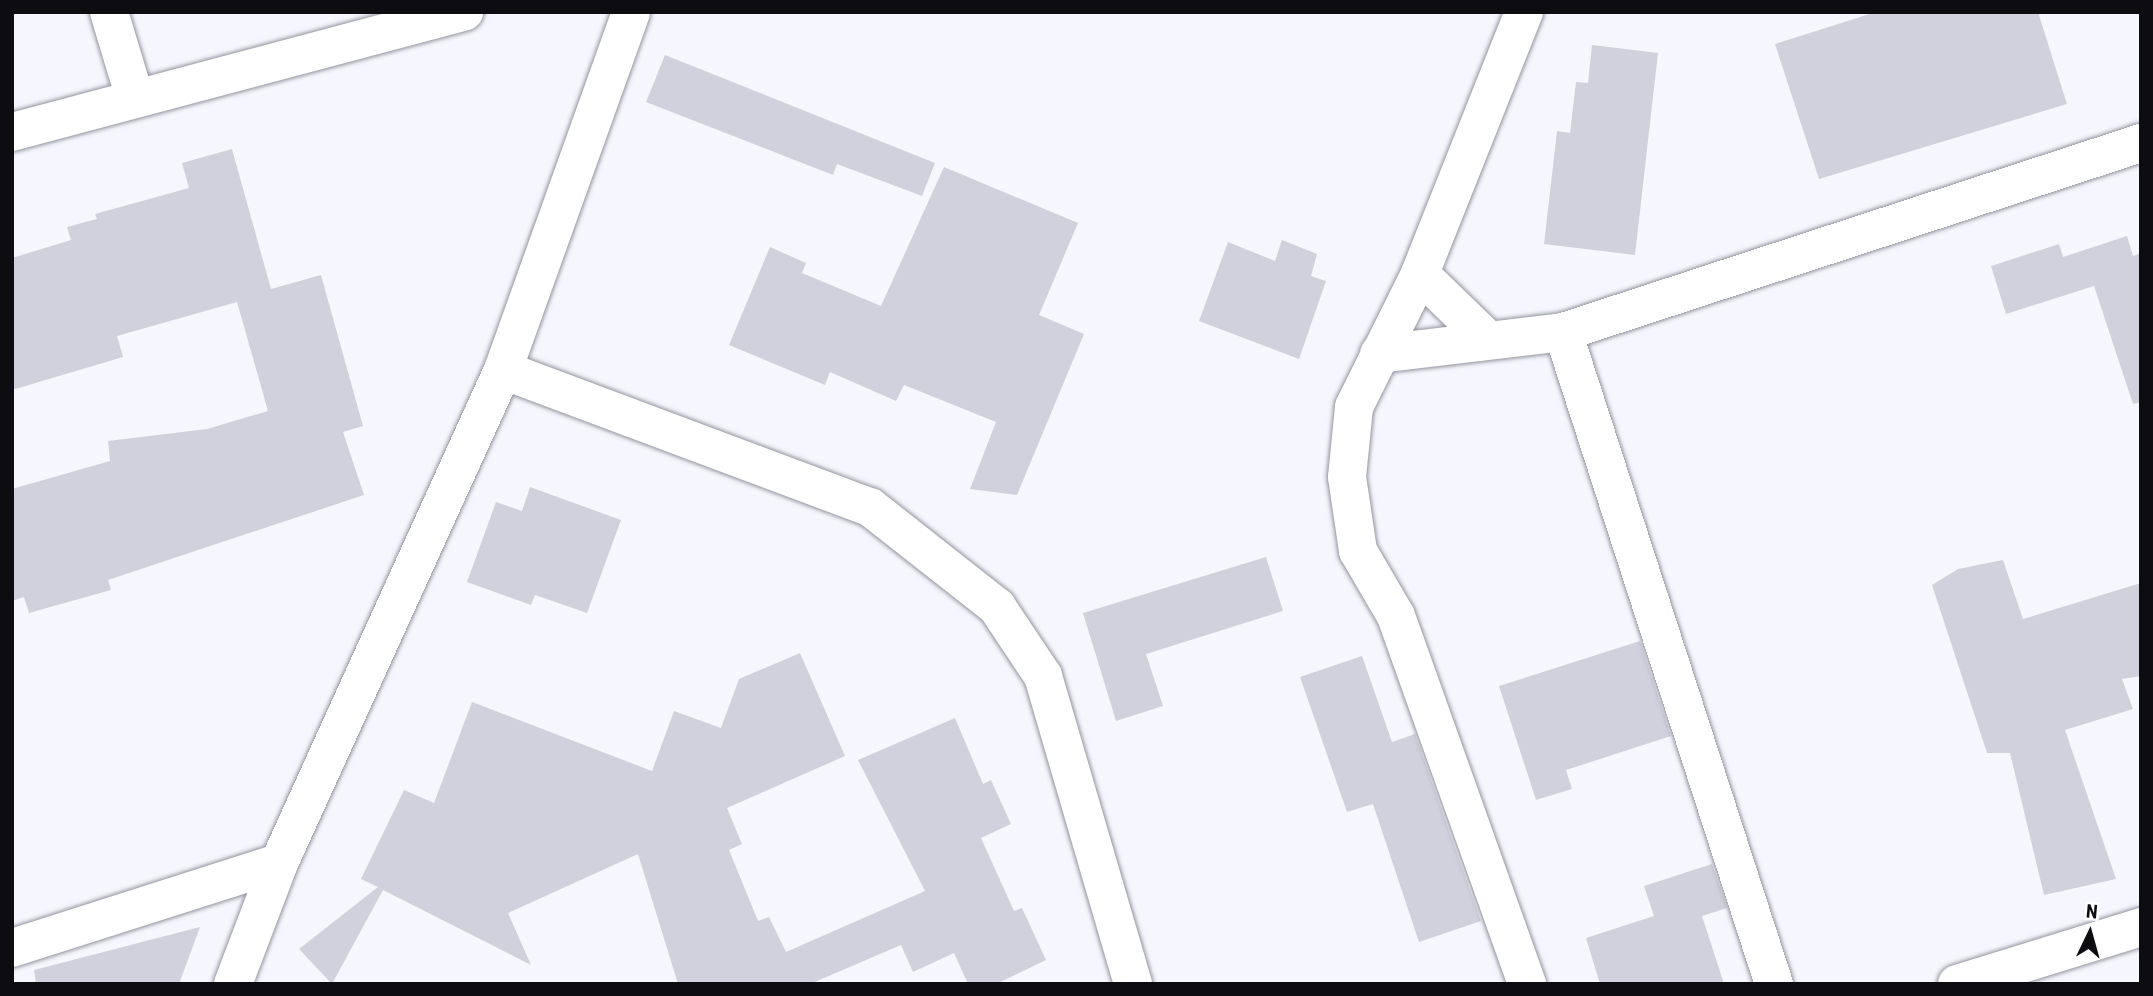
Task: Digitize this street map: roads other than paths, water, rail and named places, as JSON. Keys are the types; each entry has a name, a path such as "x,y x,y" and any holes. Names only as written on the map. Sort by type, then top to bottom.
{"street":[{"path":"109,12 135,98"},
{"path":"12,132 464,12"},
{"path":"233,984 279,863 503,370 631,12"},
{"path":"1524,12 1420,274 1379,354 1347,440 1358,551 1396,616 1527,984"},
{"path":"1379,354 1485,337 1563,332 2141,143"},
{"path":"1420,274 1485,337"},
{"path":"1563,332 1774,984"},
{"path":"503,370 870,508 997,607 1043,676 1133,984"},
{"path":"12,948 279,863"},
{"path":"1957,984 2141,927"}]}
